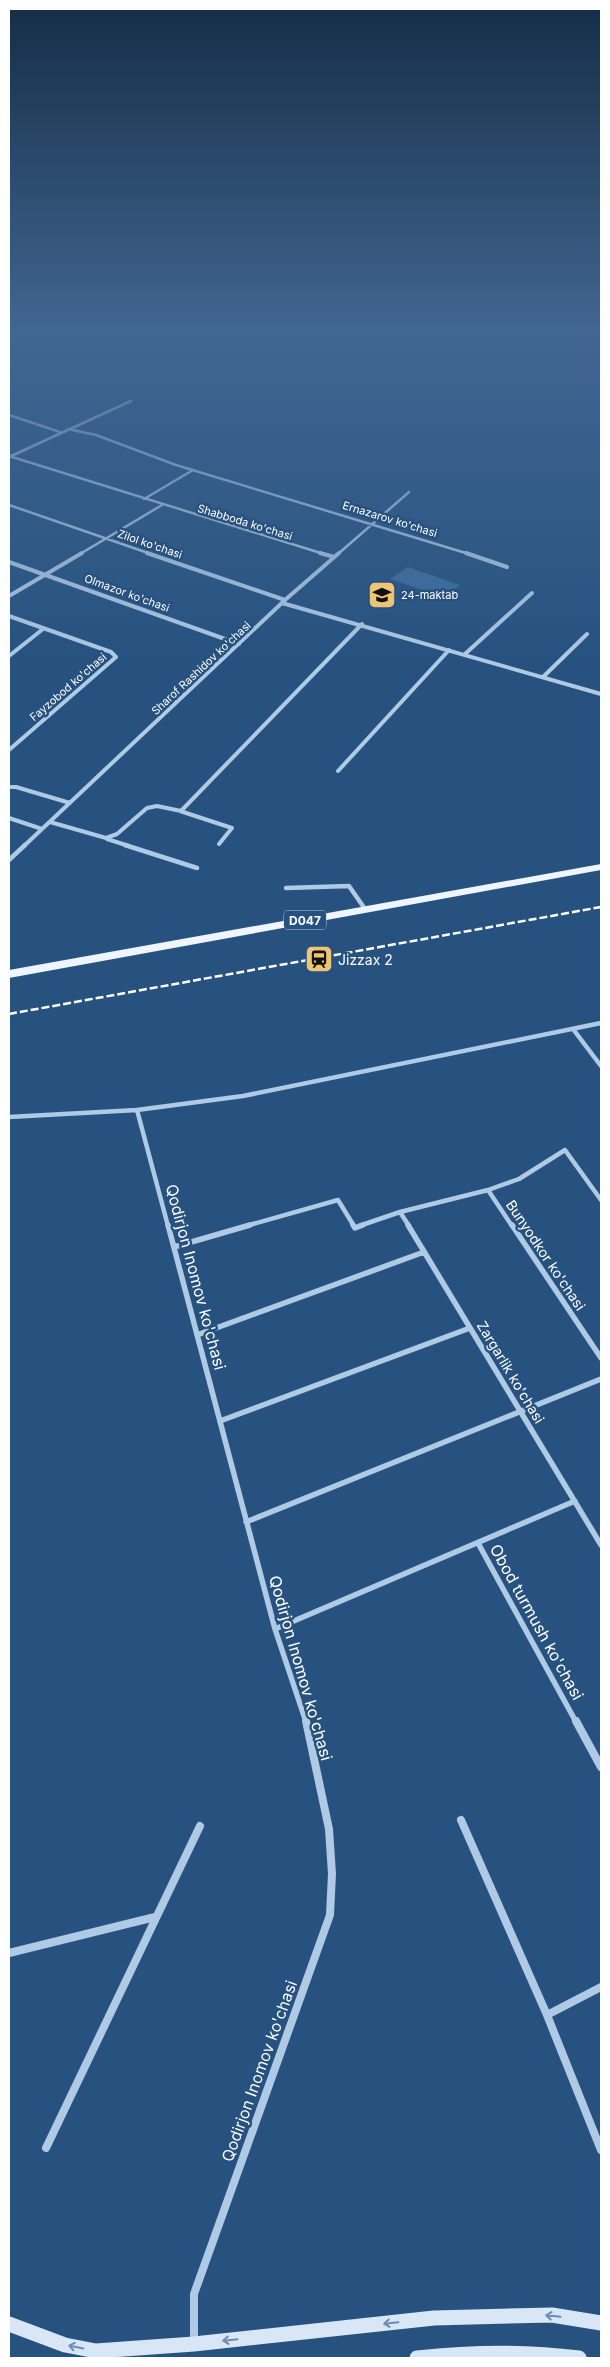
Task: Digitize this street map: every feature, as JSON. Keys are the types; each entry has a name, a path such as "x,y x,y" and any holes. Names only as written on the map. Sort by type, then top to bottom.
{"main road":[{"name":"D047","path":"9,974 601,868"},
{"path":"9,2324 65,2345 96,2351 194,2344 443,2317 552,2315 601,2324"},
{"path":"416,2358 490,2352 544,2353 578,2358"}],"street":[{"path":"9,457 45,439"},
{"name":"Ernazarov ko'chasi","path":"109,439 141,454 374,522 507,567"},
{"name":"Shabboda ko'chasi","path":"9,457 334,558"},
{"path":"144,499 193,470"},
{"name":"Sharof Rashidov ko'chasi","path":"9,860 284,601 408,492"},
{"name":"Zilol ko'chasi","path":"9,505 284,601 601,694"},
{"path":"9,596 162,505"},
{"name":"Olmazor ko'chasi","path":"9,562 239,644"},
{"path":"465,654 532,593"},
{"path":"9,616 44,629"},
{"path":"180,811 362,624"},
{"path":"9,656 44,629"},
{"name":"Fayzobod ko'chasi","path":"9,750 116,657 111,652 44,629"},
{"path":"543,677 586,634"},
{"path":"338,771 449,650"},
{"path":"9,787 16,787 70,803"},
{"path":"106,838 117,834 147,808 158,806 232,828 219,844"},
{"path":"9,818 42,829"},
{"path":"50,822 197,868"},
{"path":"286,888 349,886 365,909"},
{"path":"9,1117 137,1110 243,1096 601,1024"},
{"path":"573,1029 601,1066"},
{"name":"Qodirjon Inomov ko'chasi","path":"137,1110 275,1630 307,1724 329,1828 332,1874 330,1915 194,2294 194,2344"},
{"path":"174,1247 338,1200 355,1228 400,1212 488,1190 519,1179 564,1150 601,1200"},
{"name":"Bunyodkor ko'chasi","path":"488,1190 601,1358"},
{"name":"Zargarlik ko'chasi","path":"400,1212 601,1545"},
{"path":"197,1335 424,1252"},
{"path":"220,1421 470,1328"},
{"path":"246,1522 601,1379"},
{"path":"275,1630 575,1501"},
{"name":"Obod turmush ko'chasi","path":"478,1543 601,1767"},
{"path":"460,1820 547,2015 601,2150"},
{"path":"46,2148 200,1826"},
{"path":"9,1953 155,1917"},
{"path":"547,2015 601,1987"}],"shaded area":[{"path":"408,567 460,585 443,597 390,579"}],"railway":[{"path":"9,1014 601,907"}],"place":[{"name":"24-maktab","path":"382,595"},
{"name":"Jizzax 2","path":"319,959"}]}
